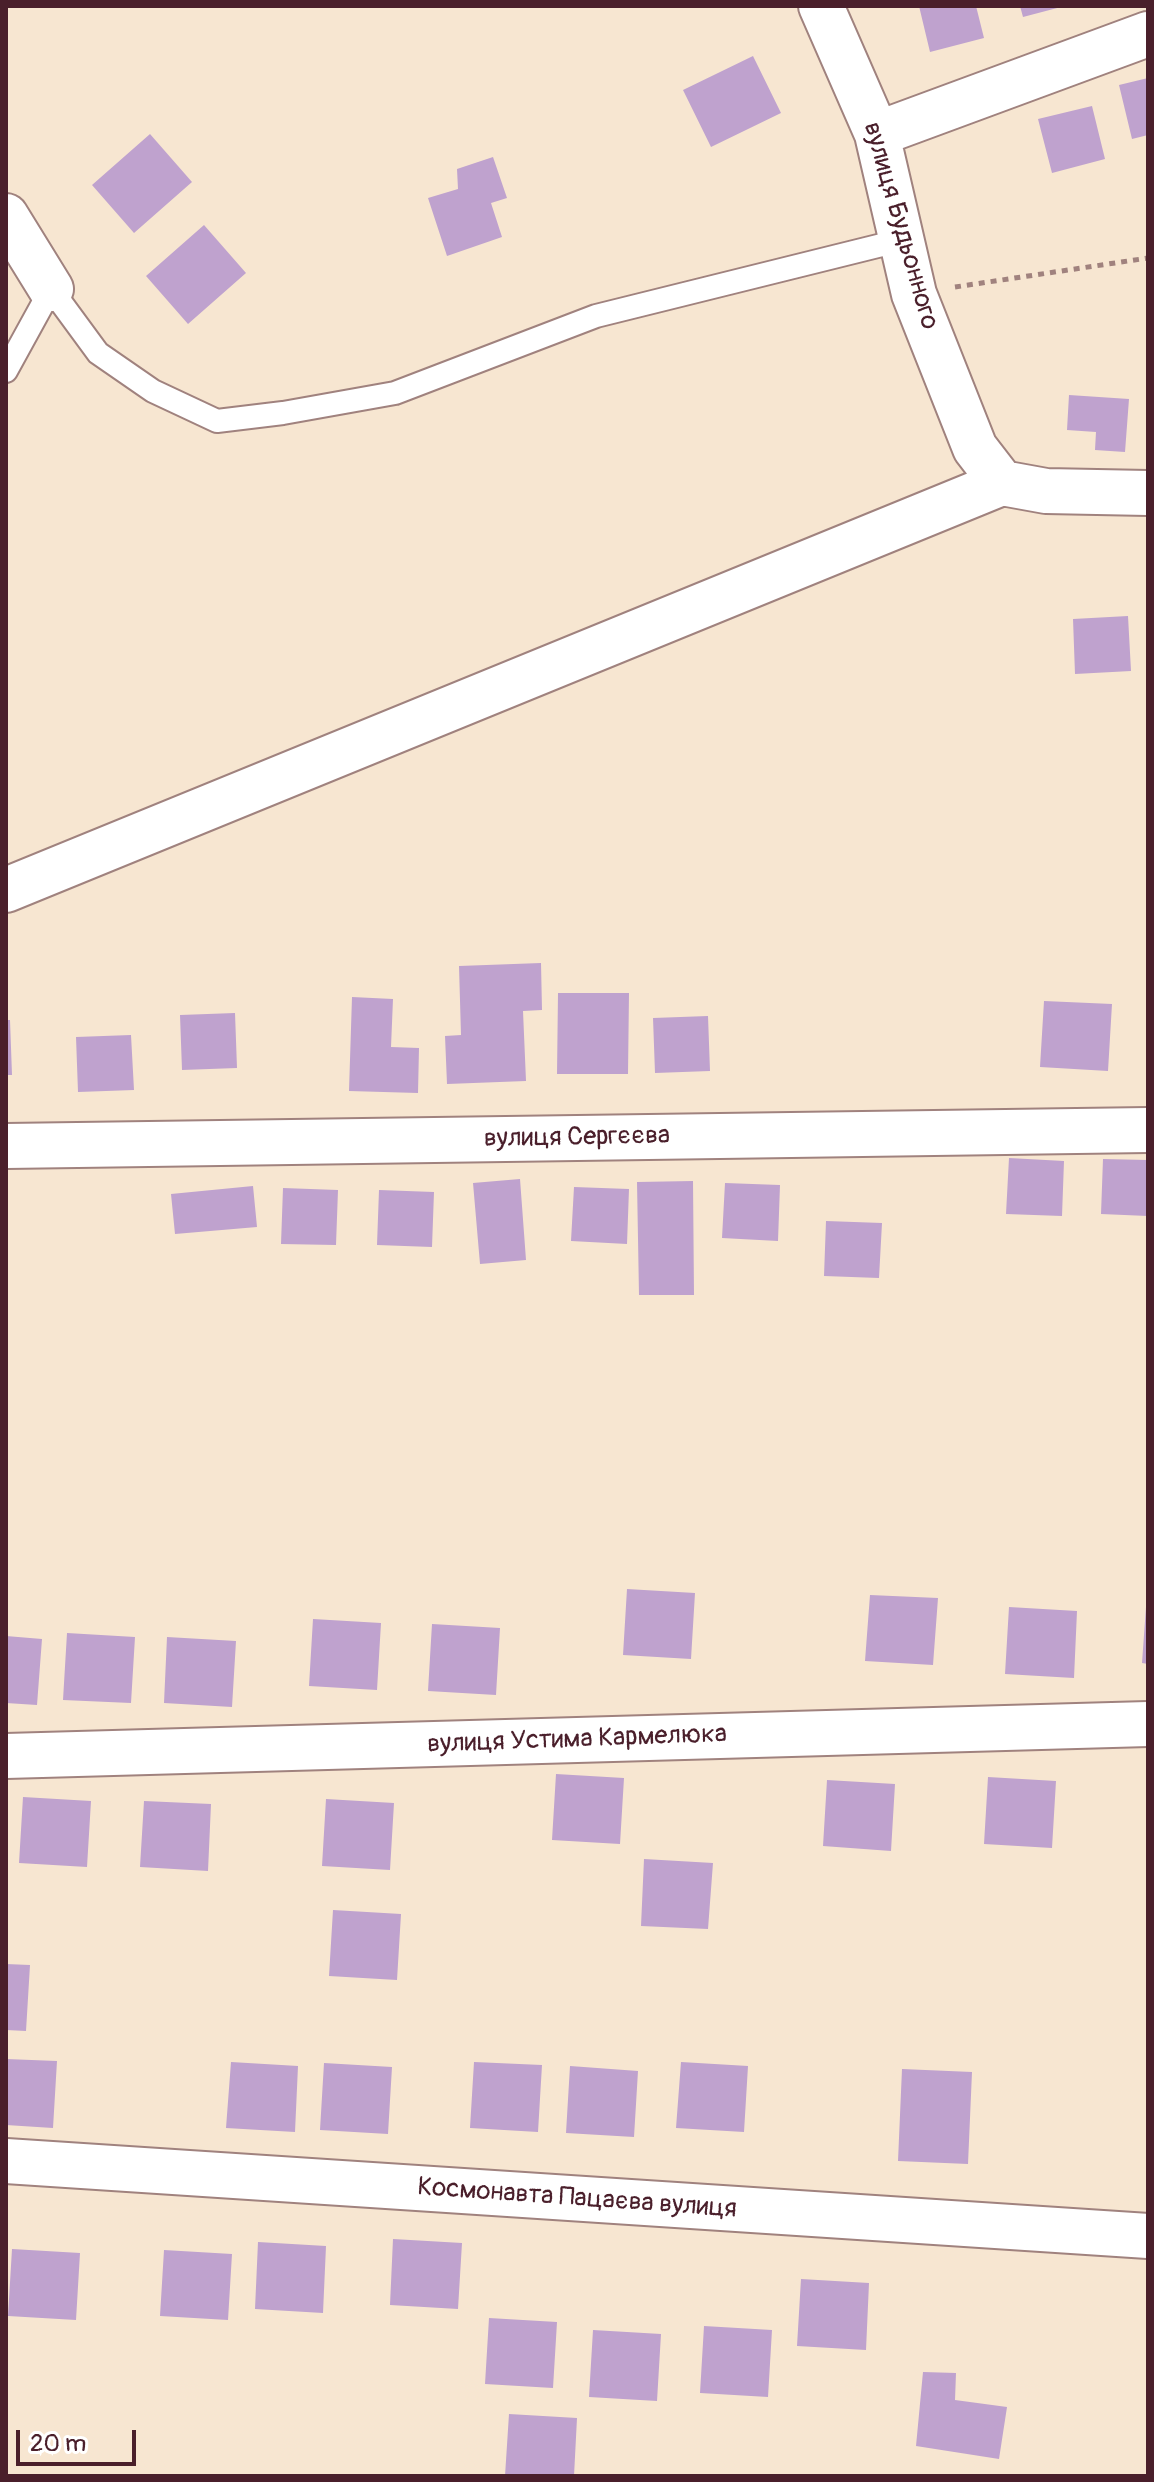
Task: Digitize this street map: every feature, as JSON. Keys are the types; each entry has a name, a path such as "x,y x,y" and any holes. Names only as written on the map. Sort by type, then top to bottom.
{"street":[{"name":"вулиця Будьонного","path":"821,6 877,134 914,294 975,448 1002,483"},
{"path":"877,134 1148,34"},
{"path":"6,216 51,289"},
{"path":"6,890 1002,483 1046,491 1148,493"},
{"name":"вулиця Сергєєва","path":"6,1146 1148,1130"},
{"name":"вулиця Устима Кармелюка","path":"6,1756 1148,1724"},
{"name":"Космонавта Пацаєва вулиця","path":"6,2161 1148,2236"}],"lane":[{"path":"6,371 51,289 98,353 153,391 217,421 395,393 596,316 902,240"}],"path":[{"path":"914,294 1148,258"}],"building":[{"path":"919,6 976,6 984,38 930,52"},
{"path":"1020,6 1061,6 1061,7 1023,17"},
{"path":"753,56 781,113 711,147 683,90"},
{"path":"1148,78 1148,135 1132,139 1119,85"},
{"path":"1092,106 1105,159 1052,173 1038,119"},
{"path":"150,134 192,182 134,233 92,185"},
{"path":"493,157 507,198 491,203 502,237 447,256 428,198 458,189 457,169"},
{"path":"204,225 246,273 188,324 146,276"},
{"path":"1069,395 1129,399 1125,452 1095,450 1096,432 1067,430"},
{"path":"1128,616 1131,671 1075,674 1073,619"},
{"path":"541,963 542,1010 523,1011 526,1081 447,1084 445,1036 461,1035 459,966"},
{"path":"558,993 629,993 628,1074 557,1074"},
{"path":"352,997 393,999 391,1047 419,1048 418,1093 349,1091"},
{"path":"1044,1001 1112,1004 1108,1071 1040,1067"},
{"path":"235,1013 237,1068 182,1070 180,1015"},
{"path":"708,1016 710,1071 655,1073 653,1018"},
{"path":"6,1020 10,1020 12,1075 6,1075"},
{"path":"131,1035 134,1090 78,1092 76,1037"},
{"path":"1009,1158 1064,1161 1062,1216 1006,1214"},
{"path":"1103,1159 1148,1160 1148,1216 1101,1214"},
{"path":"520,1179 526,1260 480,1264 473,1183"},
{"path":"693,1181 694,1295 639,1295 637,1182"},
{"path":"725,1183 780,1185 778,1241 722,1238"},
{"path":"253,1186 257,1227 175,1234 171,1194"},
{"path":"574,1187 629,1189 627,1244 571,1241"},
{"path":"283,1188 338,1190 336,1245 281,1244"},
{"path":"379,1190 434,1192 432,1247 377,1245"},
{"path":"826,1221 882,1223 879,1278 824,1276"},
{"path":"627,1589 695,1593 691,1659 623,1655"},
{"path":"870,1595 938,1598 933,1665 865,1661"},
{"path":"1009,1607 1077,1611 1074,1678 1005,1674"},
{"path":"1148,1607 1148,1664 1142,1663"},
{"path":"313,1619 381,1623 377,1690 309,1686"},
{"path":"432,1624 500,1628 496,1695 428,1691"},
{"path":"67,1633 135,1637 131,1703 63,1700"},
{"path":"6,1636 42,1639 37,1705 6,1703"},
{"path":"167,1637 236,1641 232,1707 164,1703"},
{"path":"556,1774 624,1778 620,1844 552,1840"},
{"path":"988,1777 1056,1781 1052,1848 984,1844"},
{"path":"827,1780 895,1784 891,1851 823,1846"},
{"path":"23,1797 91,1801 87,1867 19,1863"},
{"path":"326,1799 394,1803 390,1870 322,1866"},
{"path":"144,1801 211,1804 208,1871 140,1867"},
{"path":"644,1859 713,1863 708,1929 641,1926"},
{"path":"333,1910 401,1914 397,1980 329,1976"},
{"path":"6,1964 30,1965 26,2031 6,2030"},
{"path":"6,2059 57,2061 53,2128 6,2125"},
{"path":"231,2062 298,2066 295,2132 226,2128"},
{"path":"474,2062 542,2065 538,2132 470,2128"},
{"path":"681,2062 748,2066 744,2132 676,2128"},
{"path":"324,2063 392,2067 388,2134 320,2130"},
{"path":"570,2066 638,2071 634,2137 566,2133"},
{"path":"902,2069 972,2072 968,2164 898,2161"},
{"path":"393,2239 462,2243 458,2309 390,2305"},
{"path":"258,2242 326,2246 323,2313 255,2309"},
{"path":"12,2249 80,2253 76,2320 8,2316"},
{"path":"164,2250 232,2254 228,2320 160,2316"},
{"path":"801,2279 869,2283 866,2350 797,2346"},
{"path":"489,2318 557,2322 553,2388 485,2384"},
{"path":"704,2326 772,2330 768,2397 700,2393"},
{"path":"593,2330 661,2334 657,2401 589,2397"},
{"path":"923,2372 956,2373 955,2400 1007,2407 999,2459 916,2446"},
{"path":"509,2414 577,2418 574,2476 505,2476"}]}
